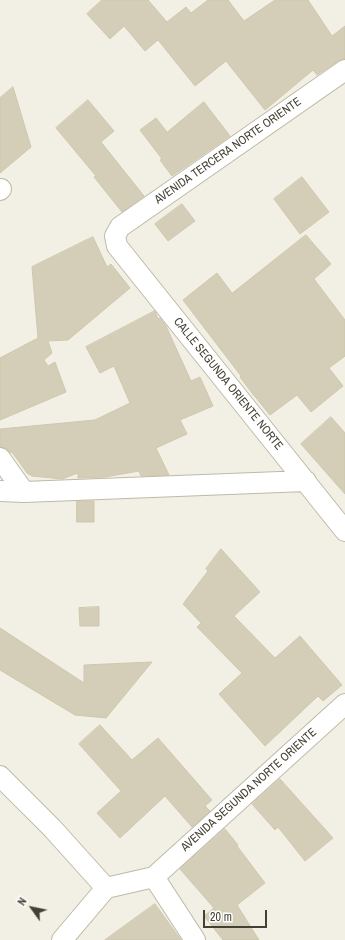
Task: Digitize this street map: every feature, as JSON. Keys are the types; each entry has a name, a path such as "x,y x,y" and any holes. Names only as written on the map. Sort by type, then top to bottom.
{"street":[{"name":"AVENIDA TERCERA NORTE ORIENTE","path":"114,236 120,227 345,70"},
{"name":"CALLE SEGUNDA ORIENTE NORTE","path":"114,236 117,246 345,531"},
{"path":"0,458 24,492"},
{"path":"0,490 24,492 306,481"},
{"name":"AVENIDA SEGUNDA NORTE ORIENTE","path":"154,877 345,704"},
{"path":"0,776 52,828 106,888"},
{"path":"62,940 106,888 154,877 195,940"}],"building":[{"path":"102,0 148,0 167,22 186,7 191,13 208,0 228,0 244,21 275,0 308,0 332,36 345,26 345,59 338,61 317,75 313,70 265,110 226,61 195,86 158,40 145,51 124,26 110,39 87,14"},
{"path":"13,87 31,147 0,173 0,98"},
{"path":"88,100 114,131 101,142 144,196 122,212 94,177 96,176 56,128"},
{"path":"204,102 230,136 172,176 160,160 162,159 140,130 156,118 167,132"},
{"path":"302,177 329,212 300,234 274,199"},
{"path":"182,204 195,221 168,241 155,224"},
{"path":"306,235 331,264 314,279 345,320 345,356 329,368 343,386 311,412 297,395 270,415 183,300 217,273 232,293"},
{"path":"93,237 107,267 111,264 130,288 68,340 48,341 52,353 44,360 48,366 55,362 66,392 0,420 0,358 38,338 32,267"},
{"path":"155,311 158,319 160,318 166,326 191,381 200,377 213,406 180,420 187,434 156,448 169,475 141,476 139,471 105,477 78,478 78,473 62,479 32,476 27,473 12,452 11,453 5,448 0,447 0,429 95,420 130,403 114,366 100,373 86,347"},
{"path":"331,417 345,433 345,494 301,444"},
{"path":"77,501 94,501 94,522 77,522"},
{"path":"221,549 260,592 234,616 275,658 300,636 342,685 323,701 318,696 265,746 219,694 242,673 197,627 201,623 183,604 208,571 206,569"},
{"path":"99,607 99,626 80,626 79,608"},
{"path":"0,628 84,683 84,665 152,662 106,718 75,715 0,670"},
{"path":"100,725 132,760 158,738 212,800 205,806 210,811 192,827 165,796 120,838 97,813 121,791 79,744"},
{"path":"280,779 333,838 305,861 278,827 275,830 252,804"},
{"path":"225,829 265,883 237,905 259,940 223,940 204,916 214,908 180,869"},
{"path":"155,904 181,940 105,940"}]}
